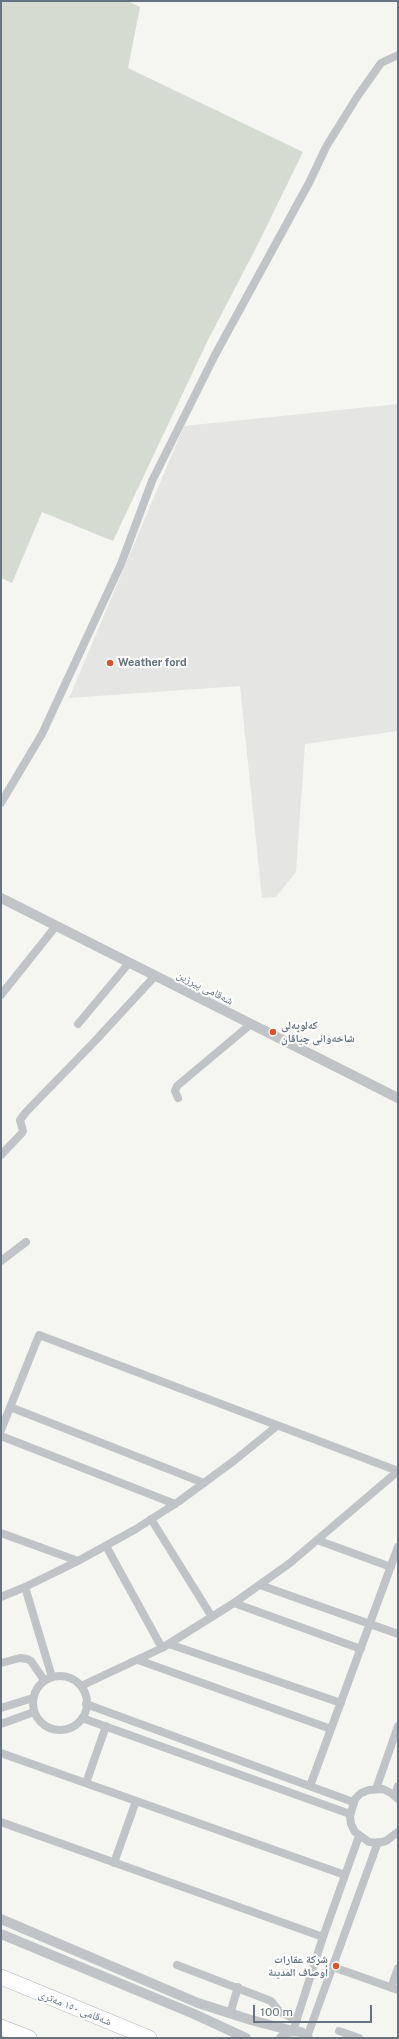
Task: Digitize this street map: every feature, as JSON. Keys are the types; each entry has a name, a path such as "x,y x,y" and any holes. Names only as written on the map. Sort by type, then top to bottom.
{"highway":[{"name":"شەقامی ١٥٠ مەتری","path":"1,1977 149,2038"},
{"path":"1,2027 29,2038"}],"street":[{"path":"1,803 42,734 121,564 152,481 215,355 306,188 326,147 380,63 398,55"},
{"name":"شەقامی پیرزین","path":"1,898 398,1098"},
{"path":"1,995 56,926"},
{"path":"78,1024 129,963"},
{"path":"1,1155 22,1133 23,1131 20,1120 26,1112 96,1040 155,976"},
{"path":"178,1098 175,1091 177,1086 251,1024"},
{"path":"1,1261 26,1242"},
{"path":"1,1430 39,1335 398,1471 318,1540 234,1603 166,1646 81,1686"},
{"path":"10,1407 204,1483"},
{"path":"1,1597 78,1561 151,1519 204,1483 277,1426"},
{"path":"1,1436 175,1504"},
{"path":"151,1519 212,1617"},
{"path":"1,1533 78,1561"},
{"path":"318,1540 391,1567"},
{"path":"106,1546 166,1646 341,1703"},
{"path":"310,1786 398,1547"},
{"path":"260,1585 398,1634"},
{"path":"25,1587 48,1679"},
{"path":"234,1603 360,1649"},
{"path":"1,1663 20,1658 27,1659 31,1661 48,1679"},
{"path":"138,1660 331,1730"},
{"path":"69,1677 81,1686 86,1695 86,1704 82,1718 71,1727 59,1730 43,1724 34,1712 33,1698 36,1690 48,1679 69,1677"},
{"path":"1,1708 33,1698"},
{"path":"86,1704 353,1802"},
{"path":"1,1724 34,1712"},
{"path":"82,1718 350,1814"},
{"path":"86,1783 106,1726"},
{"path":"376,1789 398,1726"},
{"path":"1,1753 345,1875"},
{"path":"398,1786 396,1797 387,1791 376,1789 361,1793 353,1802 350,1814 351,1824 359,1836 369,1842 378,1842 390,1839 398,1832"},
{"path":"114,1863 136,1801"},
{"path":"1,1822 323,1937"},
{"path":"293,2031 323,1937 359,1836"},
{"path":"1,1920 198,2003 230,2014 301,2032 308,2038 378,1842"},
{"path":"1,1934 194,2014 246,2038"},
{"path":"177,1965 238,1987 271,2001 280,2012 297,2020"},
{"path":"333,1967 394,1989 398,1968"},
{"path":"230,2014 238,1987"},
{"path":"339,2030 359,2038"},
{"path":"281,2038 288,2032 293,2031"}],"shaded area":[{"path":"1,1 128,1 140,7 128,68 303,152 257,246 208,340 113,541 42,512 12,583 1,578"},
{"path":"398,404 398,731 305,744 296,872 276,897 262,898 240,686 69,698 184,426"}],"place":[{"name":"Weather ford","path":"110,663"},
{"name":"کەلوپەلی شاخەوانی چیاڤان","path":"273,1032"},
{"name":"شركة عقارات أوصاف المدينة","path":"336,1966"}]}
